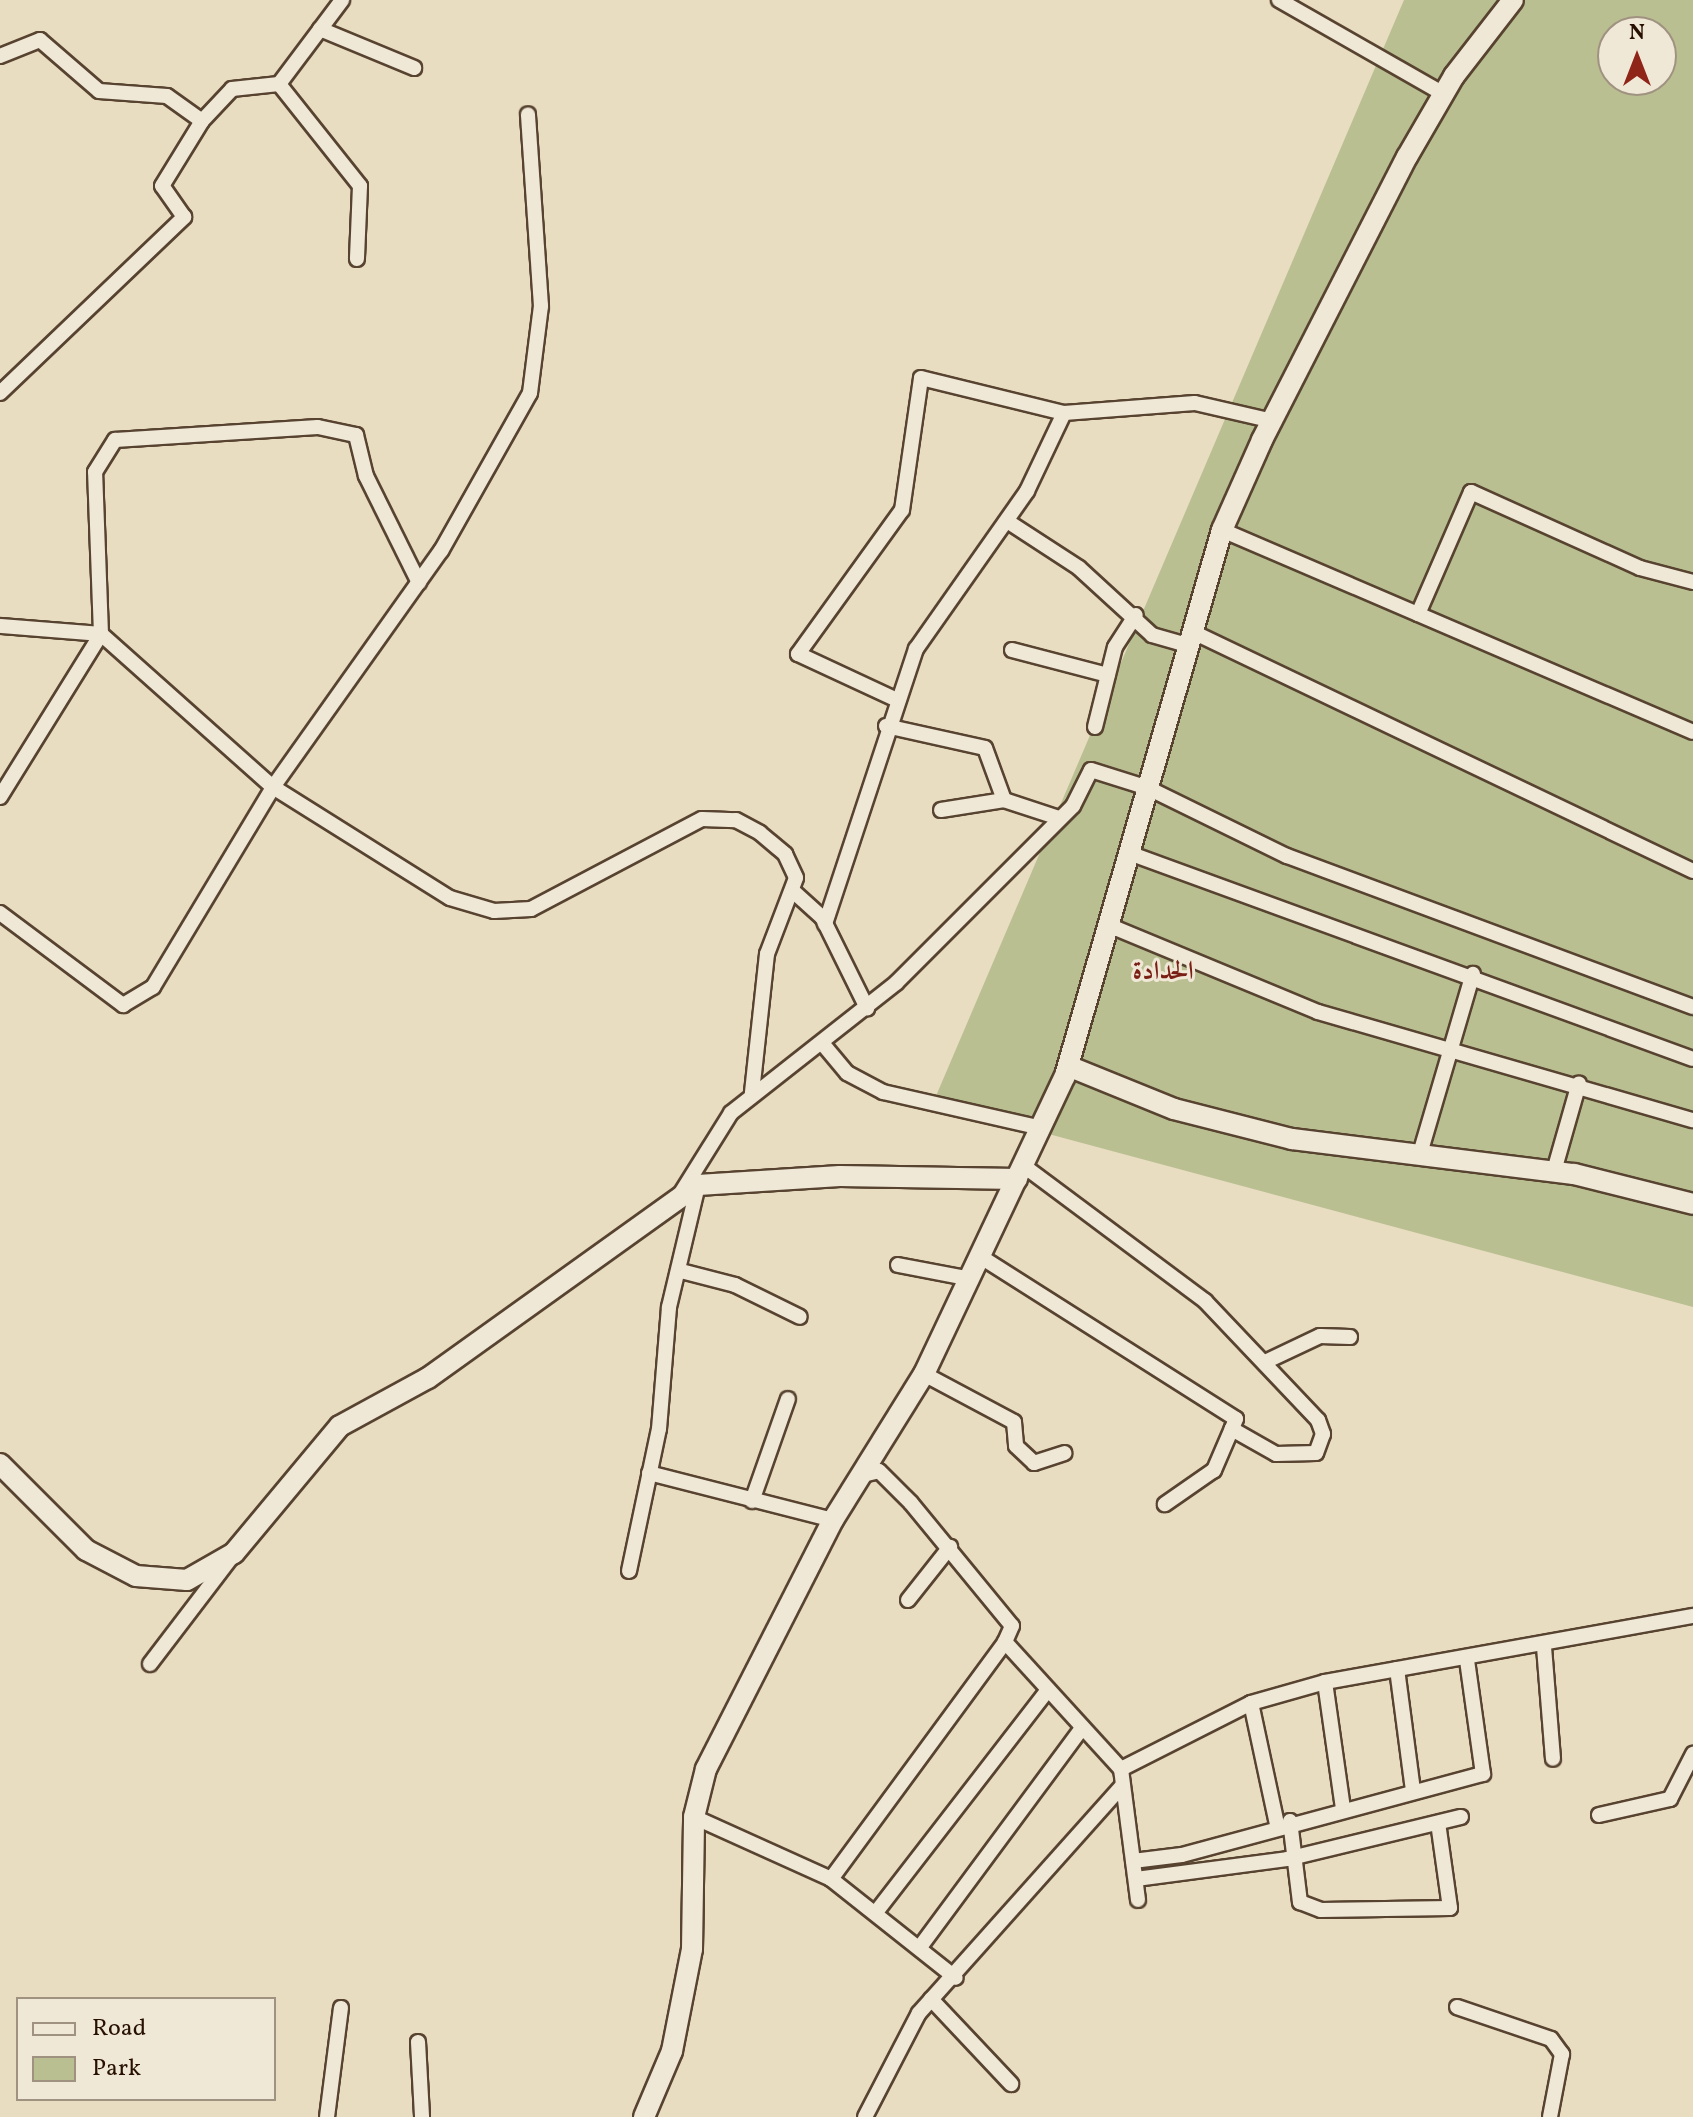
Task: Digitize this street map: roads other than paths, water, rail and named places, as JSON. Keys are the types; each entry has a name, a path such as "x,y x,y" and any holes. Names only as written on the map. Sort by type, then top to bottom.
{"main road":[{"path":"644,2117 672,2051 692,1949 694,1817 706,1769 751,1669 833,1520 867,1474 924,1374 1068,1066 1193,640 1222,530 1273,421 1444,94 1513,0"},
{"path":"1068,1066 1199,1117 1292,1139 1419,1157 1554,1171 1693,1204"},
{"path":"0,1464 86,1550 136,1576 187,1580 234,1553 340,1426 428,1378 698,1185 840,1176 1021,1172"}],"street":[{"path":"0,393 184,217 162,186 202,121 232,89 279,84 342,0"},
{"path":"1279,0 1444,94"},
{"path":"320,29 414,68"},
{"path":"0,56 40,40 99,91 167,96 202,121"},
{"path":"279,84 360,186 357,259"},
{"path":"0,913 123,1005 153,987 273,787 419,583 530,393 541,306 528,114"},
{"path":"895,699 798,654 902,510 921,378 1064,413 1195,403 1273,421"},
{"path":"825,924 895,699 926,629 1007,521 1064,413"},
{"path":"0,797 101,634 95,472 115,440 318,427 356,435 372,488 419,583"},
{"path":"1418,614 1471,492 1640,568 1693,582"},
{"path":"1007,521 1136,615 1152,635 1193,640 1693,871"},
{"path":"1222,530 1693,732"},
{"path":"1095,727 1122,631 1136,615"},
{"path":"0,626 101,634 273,787 450,898 494,911 531,909 702,819 736,820 760,833 785,854 794,892 825,924 867,1008"},
{"path":"1012,650 1108,675"},
{"path":"886,726 985,748 1004,800"},
{"path":"678,1198 713,1135 752,1093 867,1008 1056,817 1073,806 1091,770 1148,788 1287,856 1693,1007"},
{"path":"941,810 1004,800 1056,817"},
{"path":"1129,853 1292,917 1473,974 1693,1059"},
{"path":"752,1093 767,954 794,892"},
{"path":"1108,925 1318,1012 1448,1051 1579,1083 1693,1120"},
{"path":"1419,1157 1473,974"},
{"path":"822,1043 847,1073 883,1092 1041,1128"},
{"path":"1554,1171 1579,1083"},
{"path":"1021,1172 1171,1271 1265,1362 1318,1420 1323,1434 1316,1453 1276,1454 1232,1429"},
{"path":"629,1571 649,1473 669,1307 681,1271 698,1185"},
{"path":"981,1257 1206,1394 1236,1419 1214,1470 1165,1504"},
{"path":"898,1265 971,1279"},
{"path":"681,1271 735,1285 800,1317"},
{"path":"1265,1362 1320,1336 1350,1337"},
{"path":"924,1374 1014,1422 1016,1446 1034,1463 1064,1453"},
{"path":"752,1501 788,1399"},
{"path":"831,1879 1005,1642 1012,1626 950,1547 879,1471 867,1474"},
{"path":"649,1473 833,1520"},
{"path":"908,1600 950,1547"},
{"path":"150,1664 234,1553"},
{"path":"1121,1769 1251,1703 1325,1682 1544,1647 1693,1616"},
{"path":"1005,1642 1121,1769 1138,1900"},
{"path":"1544,1647 1553,1759"},
{"path":"1133,1861 1182,1855 1284,1823 1483,1774 1467,1660"},
{"path":"1397,1669 1413,1791"},
{"path":"1325,1682 1343,1808"},
{"path":"877,1911 1048,1690"},
{"path":"1251,1703 1293,1857 1300,1902 1321,1910 1450,1908 1438,1823"},
{"path":"920,1947 1082,1728"},
{"path":"1599,1815 1686,1794 1693,1754"},
{"path":"865,2117 931,1999 956,1978 1121,1787"},
{"path":"694,1817 831,1879 877,1911 956,1978"},
{"path":"1136,1879 1293,1857 1461,1817"},
{"path":"931,1999 1011,2084"},
{"path":"1457,2007 1551,2039 1562,2054 1550,2117"},
{"path":"327,2117 341,2008"},
{"path":"418,2042 422,2117"}],"district":[{"name":"الحدادة","path":"1163,973"}]}
